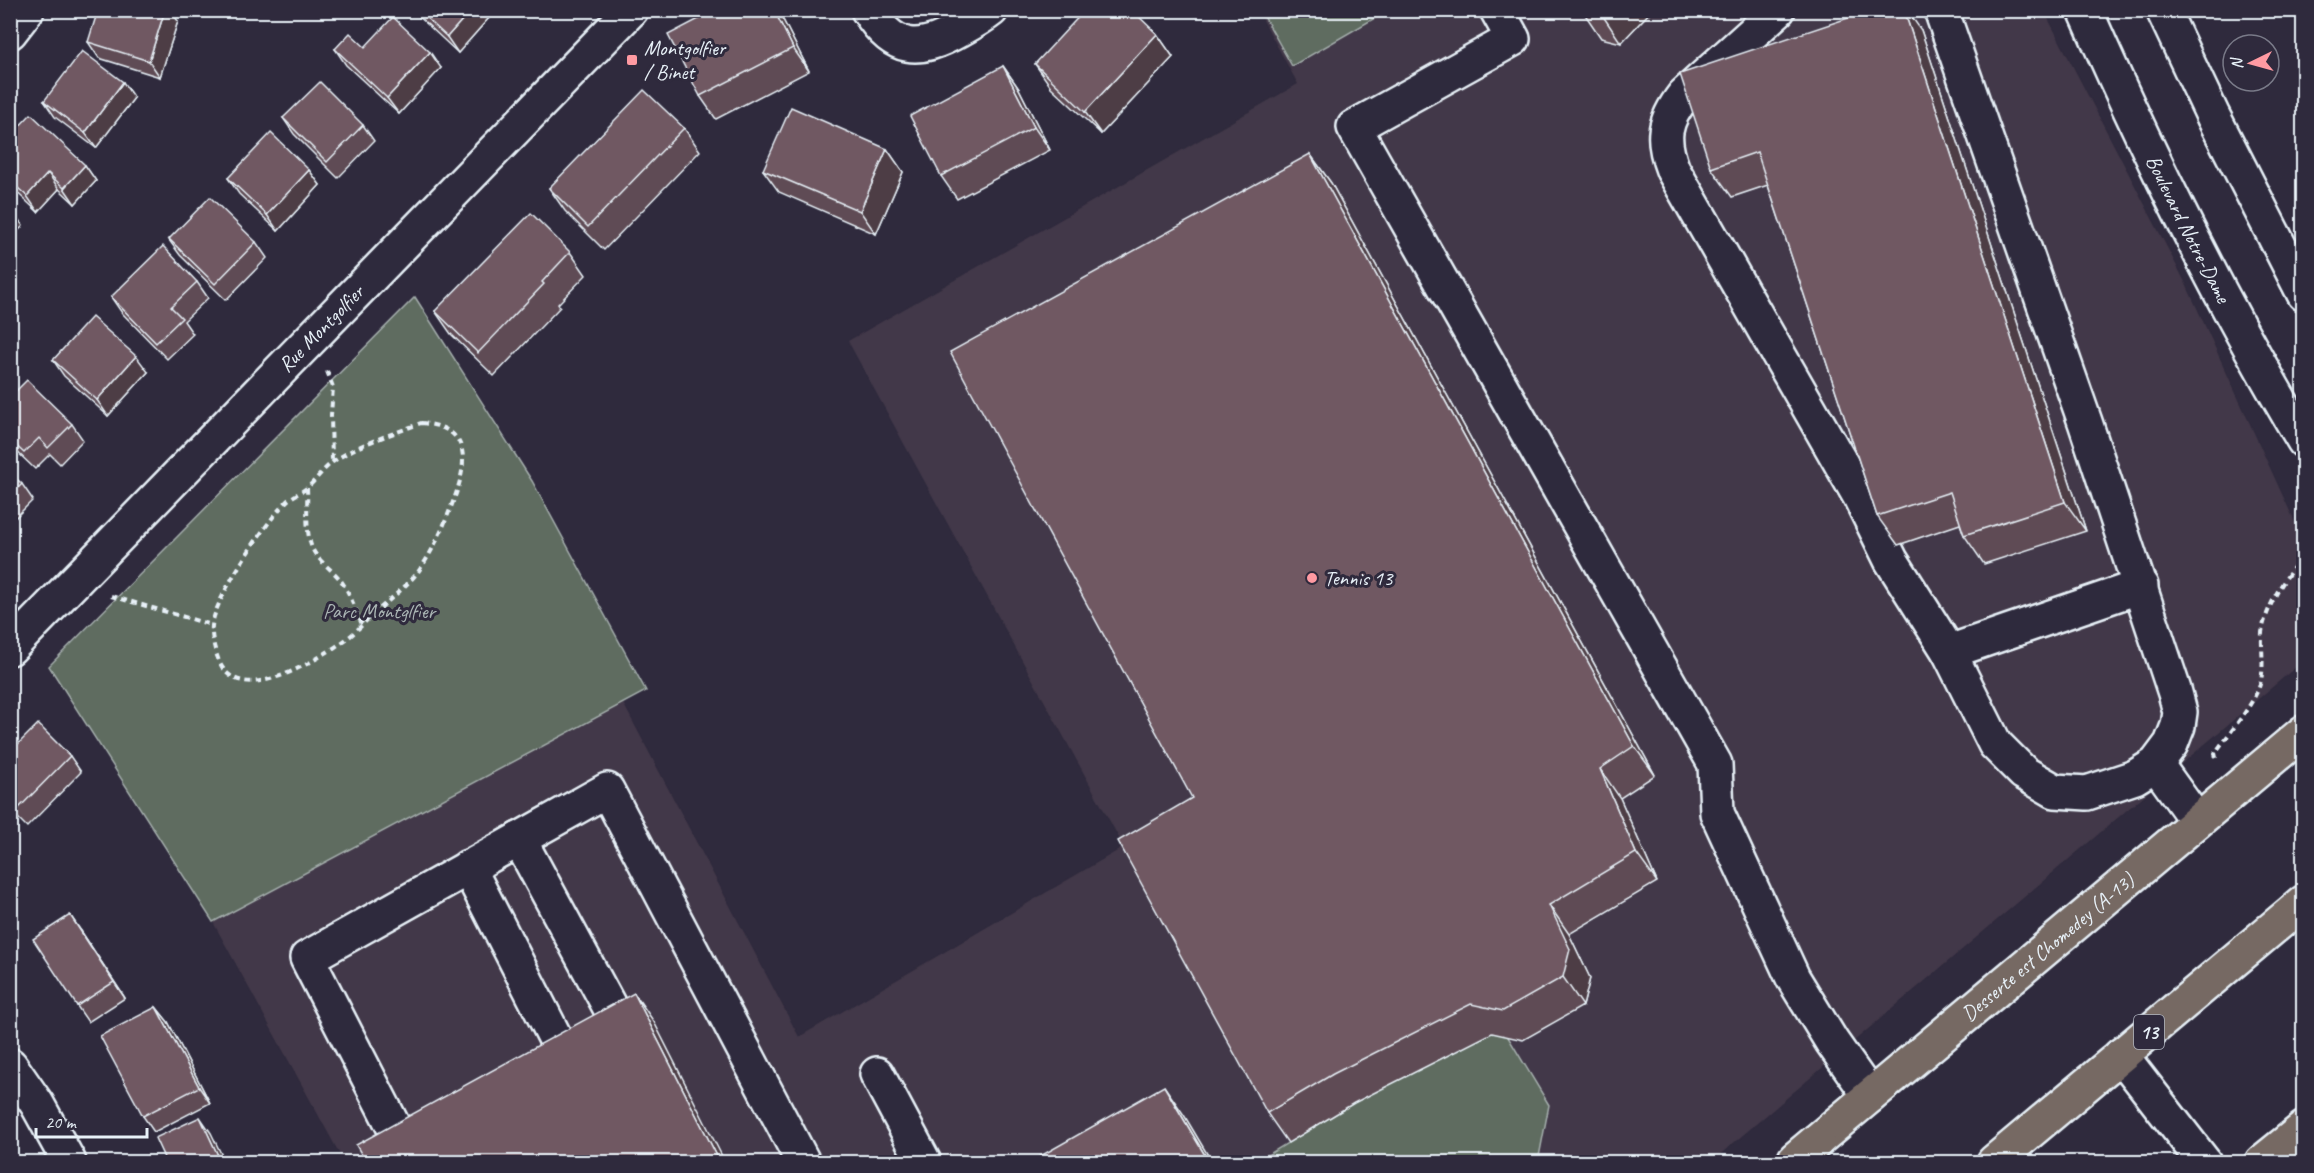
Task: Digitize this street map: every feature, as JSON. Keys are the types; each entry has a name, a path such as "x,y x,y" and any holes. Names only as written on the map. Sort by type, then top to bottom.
{"main road":[{"name":"Desserte est Chomedey (A-13)","path":"1791,1162 1806,1152 2304,732"},
{"name":"13","path":"1994,1162 2304,902"},
{"path":"2262,1162 2304,1128"}],"street":[{"path":"10,32 27,10"},
{"path":"868,10 891,38 912,46 938,41 992,10"},
{"path":"1497,10 1513,39 1354,128 1715,764 1717,813 1793,978 1832,1042 1870,1096"},
{"path":"1778,10 1684,95 1672,110 1664,140 1667,154 1679,180 1859,495 1891,560 1949,652 1995,744 2024,773 2040,783 2055,790 2087,793 2135,777 2156,764 2171,744 2178,726 2180,712 2141,586 1941,10"},
{"name":"Boulevard Notre-Dame","path":"2085,10 2164,183 2249,344 2304,441"},
{"path":"2163,10 2218,125 2304,294"},
{"name":"Rue Montgolfier","path":"10,648 623,14"},
{"path":"1949,652 2141,586"},
{"path":"2156,764 2197,821"},
{"path":"402,1143 307,958 607,790 803,1162"},
{"path":"519,839 621,1028"},
{"path":"468,867 565,1057"},
{"path":"2121,1055 2204,1162"},
{"path":"10,1065 37,1104 69,1162"},
{"path":"877,1074 924,1162"}],"path":[{"path":"327,371 333,387 332,462"},
{"path":"421,423 434,424 448,430 460,444 464,457 464,471 459,488 433,547 417,573 348,638 320,657 262,682 247,682 223,670 213,642 212,625 227,588 254,543 286,502 307,488 332,462 376,439 421,423"},
{"path":"307,488 312,548 319,559 341,580 350,594 362,624"},
{"path":"2215,753 2257,692 2262,676 2262,630 2269,609 2295,564 2304,557"},
{"path":"107,596 212,625"}],"shaded area":[{"path":"1258,11 2044,11 2185,282 2303,540 2303,661 1711,1162 344,1162 213,922 623,703 799,1037 1124,847 848,341 1298,84"}],"green space":[{"path":"1261,11 1387,11 1292,66"},
{"name":"Parc Montglfier","path":"415,297 532,481 646,691 213,922 49,666"},
{"path":"1496,1017 1549,1105 1538,1162 1263,1162 1261,1159"}],"building":[{"path":"98,10 165,10 149,61 88,42"},
{"path":"418,10 471,10 447,37"},
{"path":"716,10 774,10 793,48 700,96 668,35"},
{"path":"1085,10 1132,10 1157,34 1085,112 1035,64"},
{"path":"1587,10 1604,10 1601,13"},
{"path":"1872,10 1904,10 2065,502 1964,535 1950,492 1877,516 1757,152 1711,168 1680,74"},
{"path":"393,17 430,52 387,98 335,49 350,33 365,47"},
{"path":"82,51 123,82 85,133 44,101"},
{"path":"1003,66 1034,127 941,176 910,116"},
{"path":"320,82 363,125 327,162 283,118"},
{"path":"644,90 684,128 588,227 549,188"},
{"path":"791,107 887,149 860,211 763,170"},
{"path":"31,114 85,165 64,188 48,173 27,196 10,181 10,136"},
{"path":"271,133 309,170 267,215 228,178"},
{"name":"Tennis 13","path":"1310,154 1634,746 1600,769 1636,853 1549,905 1570,949 1563,977 1503,1011 1471,1004 1333,1074 1267,1113 1118,841 1192,798 950,352"},
{"path":"210,197 256,242 215,284 169,239"},
{"path":"531,213 570,252 542,282 544,284 478,353 435,311"},
{"path":"163,246 197,282 171,307 182,318 156,343 111,297"},
{"path":"92,317 136,356 97,400 53,360"},
{"path":"27,380 72,424 48,448 39,438 24,453 10,440 10,397"},
{"path":"10,473 22,484 10,496"},
{"path":"38,724 70,756 16,811 10,806 10,752"},
{"path":"70,915 114,982 77,1006 33,939"},
{"path":"634,993 720,1162 366,1162 356,1145"},
{"path":"156,1007 199,1087 143,1116 100,1036"},
{"path":"1164,1086 1209,1162 1030,1162"},
{"path":"200,1117 221,1162 166,1162 155,1138"}],"place":[{"name":"Montgolfier / Binet","path":"632,60"},
{"name":"Tennis 13","path":"1312,578"}]}
